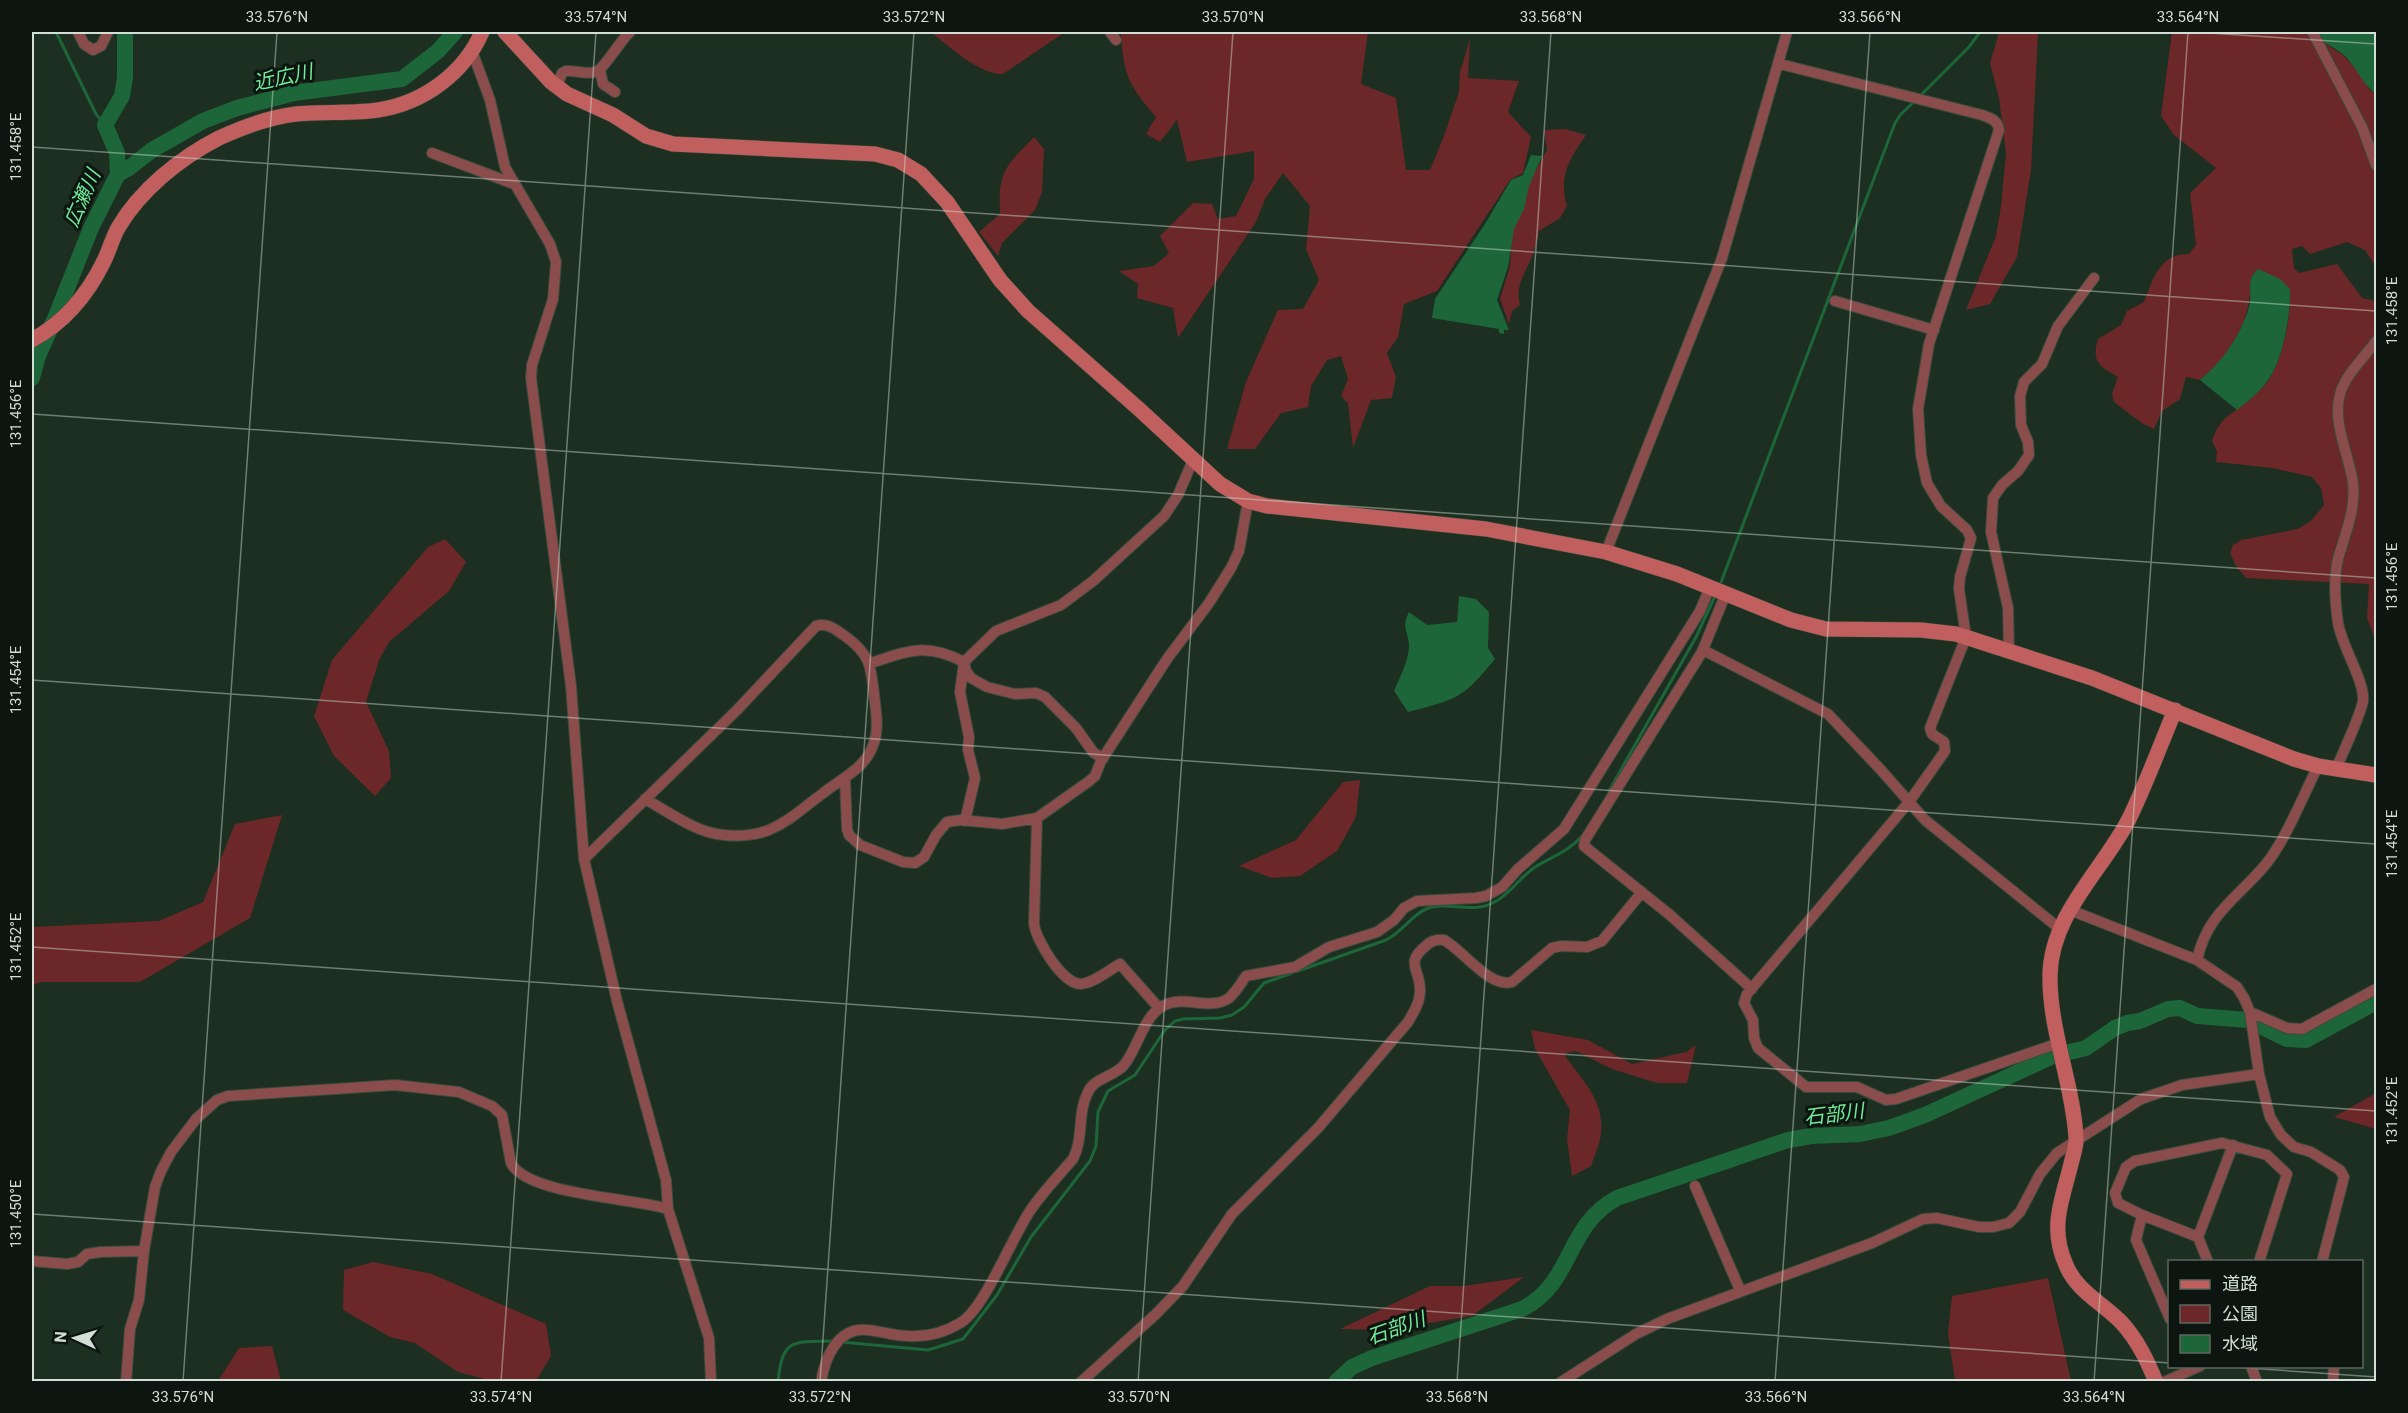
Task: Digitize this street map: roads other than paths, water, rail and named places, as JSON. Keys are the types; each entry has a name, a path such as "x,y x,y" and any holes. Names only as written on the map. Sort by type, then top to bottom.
{"street":[{"path":"78,32 84,44 93,50 101,46 108,32"},
{"path":"32,340 44,334 70,312 95,279 117,229 144,194 198,150 242,129 281,117 320,112 376,110 404,103 430,92 444,82 464,62 483,32"},
{"path":"505,32 556,86 578,100 613,115 646,136 663,142 875,154 912,167 935,188 1000,280 1028,311 1220,484 1248,501 1267,506 1486,529 1606,552 1667,570 1791,620 1819,628 1840,631 1935,630 1966,637 2092,678 2284,755 2318,766 2376,775"},
{"path":"556,86 562,73 566,71 594,73 600,70 615,48 630,32"},
{"path":"1606,552 1722,258 1780,64 1783,32"},
{"path":"2313,33 2362,127 2376,165"},
{"path":"472,51 490,100 506,167 550,244 556,262 554,299 532,365 531,378 571,686 584,859 617,1001 666,1180 668,1209 706,1326 711,1382"},
{"path":"1780,64 1982,115 1998,124 1997,136 1925,360 1919,395 1921,455 1927,483 1932,495 1941,506 1970,534 1970,544 1959,589 1966,637 1930,724 1930,732 1944,742 1945,751 1909,802 1744,1000 1753,1020 1754,1038 1758,1048 1800,1083 1810,1088 1857,1087 1886,1100 1896,1099 2059,1043"},
{"path":"600,70 603,84 615,92"},
{"path":"432,153 514,184"},
{"path":"2009,650 2008,608 1991,532 1993,498 2002,485 2018,471 2029,455 2030,446 2021,426 2020,396 2024,382 2042,364 2058,326 2094,278"},
{"path":"1835,301 1934,330"},
{"path":"2336,769 2363,701 2362,687 2342,639 2336,602 2335,576 2352,512 2353,484 2342,439 2338,408 2340,393 2346,381 2376,341"},
{"path":"965,821 975,772 968,750 969,737 960,692 964,662 996,631 1060,605 1093,581 1164,516 1178,495 1193,460"},
{"path":"845,779 849,835 860,845 903,862 920,861 942,826 954,820 1002,824 1037,818 1095,776 1103,759 1167,658 1232,568 1239,551 1248,501"},
{"path":"821,1382 829,1353 849,1332 868,1330 896,1335 928,1335 953,1327 970,1315 1031,1209 1073,1159 1077,1151 1082,1111 1088,1089 1094,1083 1111,1076 1124,1065 1149,1020 1159,1008 1172,1002 1210,1003 1226,1000 1246,976 1294,967 1329,947 1377,932 1388,926 1404,908 1417,901 1476,898 1486,896 1502,886 1564,829 1700,610 1710,587"},
{"path":"1726,593 1703,650 1584,843 1586,850 1642,892 1752,988"},
{"path":"584,859 645,799 738,710 816,626 832,627 855,645 871,663 877,732 868,756 845,779 788,820 767,831 725,836 704,831 645,799"},
{"path":"871,663 918,649 942,651 964,662"},
{"path":"1703,650 1828,714 1932,826 2060,929"},
{"path":"964,662 971,678 987,687 1015,694 1036,693 1045,697 1076,728 1093,752 1103,759"},
{"path":"2156,1382 2145,1354 2133,1336 2111,1313 2075,1283 2058,1243 2056,1224 2059,1202 2076,1139 2051,999 2050,975 2052,953 2060,929 2128,820 2175,710"},
{"path":"2197,960 2218,912 2267,863 2318,766"},
{"path":"1037,818 1034,931 1041,944 1063,975 1074,982 1085,983 1120,964 1159,1008"},
{"path":"1081,1382 1156,1314 1183,1286 1232,1214 1318,1128 1408,1022 1419,1000 1420,991 1414,963 1418,951 1431,942 1444,940 1489,976 1506,984 1512,982 1552,948 1587,947 1602,941 1642,892"},
{"path":"2070,910 2197,960 2242,993 2251,1019 2259,1074 2270,1117 2281,1135 2294,1147 2311,1152 2340,1170 2344,1177 2323,1260"},
{"path":"2251,1019 2287,1028 2302,1029 2376,989"},
{"path":"1561,1382 1650,1327 1740,1290 1872,1243 1929,1218 1968,1226 1993,1227 2009,1223 2020,1212 2048,1163 2057,1153 2141,1099 2182,1085 2259,1074"},
{"path":"126,1382 130,1329 140,1300 144,1251 155,1188 171,1152 196,1119 216,1100 228,1096 259,1092 395,1085 459,1092 498,1110 505,1122 511,1162 514,1168 525,1176 582,1195 652,1204 668,1209"},
{"path":"2198,1237 2118,1203 2115,1193 2126,1167 2135,1161 2222,1143 2267,1155 2287,1174 2260,1260"},
{"path":"2207,1260 2198,1237 2233,1145"},
{"path":"1695,1186 1740,1290"},
{"path":"2142,1215 2136,1240 2168,1317"},
{"path":"32,1261 67,1264 78,1263 87,1254 144,1251"},
{"path":"2164,1382 2193,1368 2196,1382"}],"water":[{"path":"2308,32 2376,32 2376,94 2367,86 2345,56"},
{"path":"1531,155 1542,156 1529,186 1524,209 1514,229 1508,267 1497,300 1509,330 1504,330 1504,334 1499,333 1499,329 1432,318 1435,299 1511,180 1523,175"},
{"path":"2258,269 2280,279 2290,289 2289,311 2282,349 2273,372 2254,396 2237,410 2200,380 2216,365 2236,338 2249,307 2250,282"},
{"path":"1459,596 1476,599 1489,612 1488,648 1495,659 1475,682 1458,696 1408,712 1394,691 1408,657 1409,645 1405,626 1409,612 1427,625 1457,622"}],"waterway":[{"path":"56,32 96,114 105,125"},
{"name":"広瀬川","path":"32,378 38,356 91,228 118,174 117,153 105,125 122,96 125,78 125,32"},
{"name":"近広川","path":"118,174 152,150 203,121 237,108 294,93 402,79 438,51 455,32"},
{"path":"1920,96 1969,47 1980,32"},
{"path":"1720,585 1895,123 1915,101"},
{"path":"1609,791 1696,637 1716,594"},
{"path":"1298,971 1386,940 1426,909 1439,906 1473,908 1489,905 1503,896 1535,867 1565,850 1581,837"},
{"path":"841,1342 928,1350 963,1339 997,1295 1031,1237 1090,1161 1096,1146 1098,1112 1108,1091 1135,1075 1165,1030 1175,1021 1232,1015 1244,1007 1264,983 1292,973"},
{"name":"石部川","path":"1336,1382 1352,1367 1372,1358 1522,1309 1539,1298 1561,1270 1587,1224 1600,1210 1617,1198 1788,1140 1811,1136 1860,1134 1889,1128 1925,1115 2053,1056 2086,1048 2115,1028 2140,1021 2168,1009 2180,1008 2197,1016 2248,1020 2287,1039 2306,1040 2376,1002"},
{"path":"778,1382 780,1367 787,1349 800,1342 835,1341"}]}
